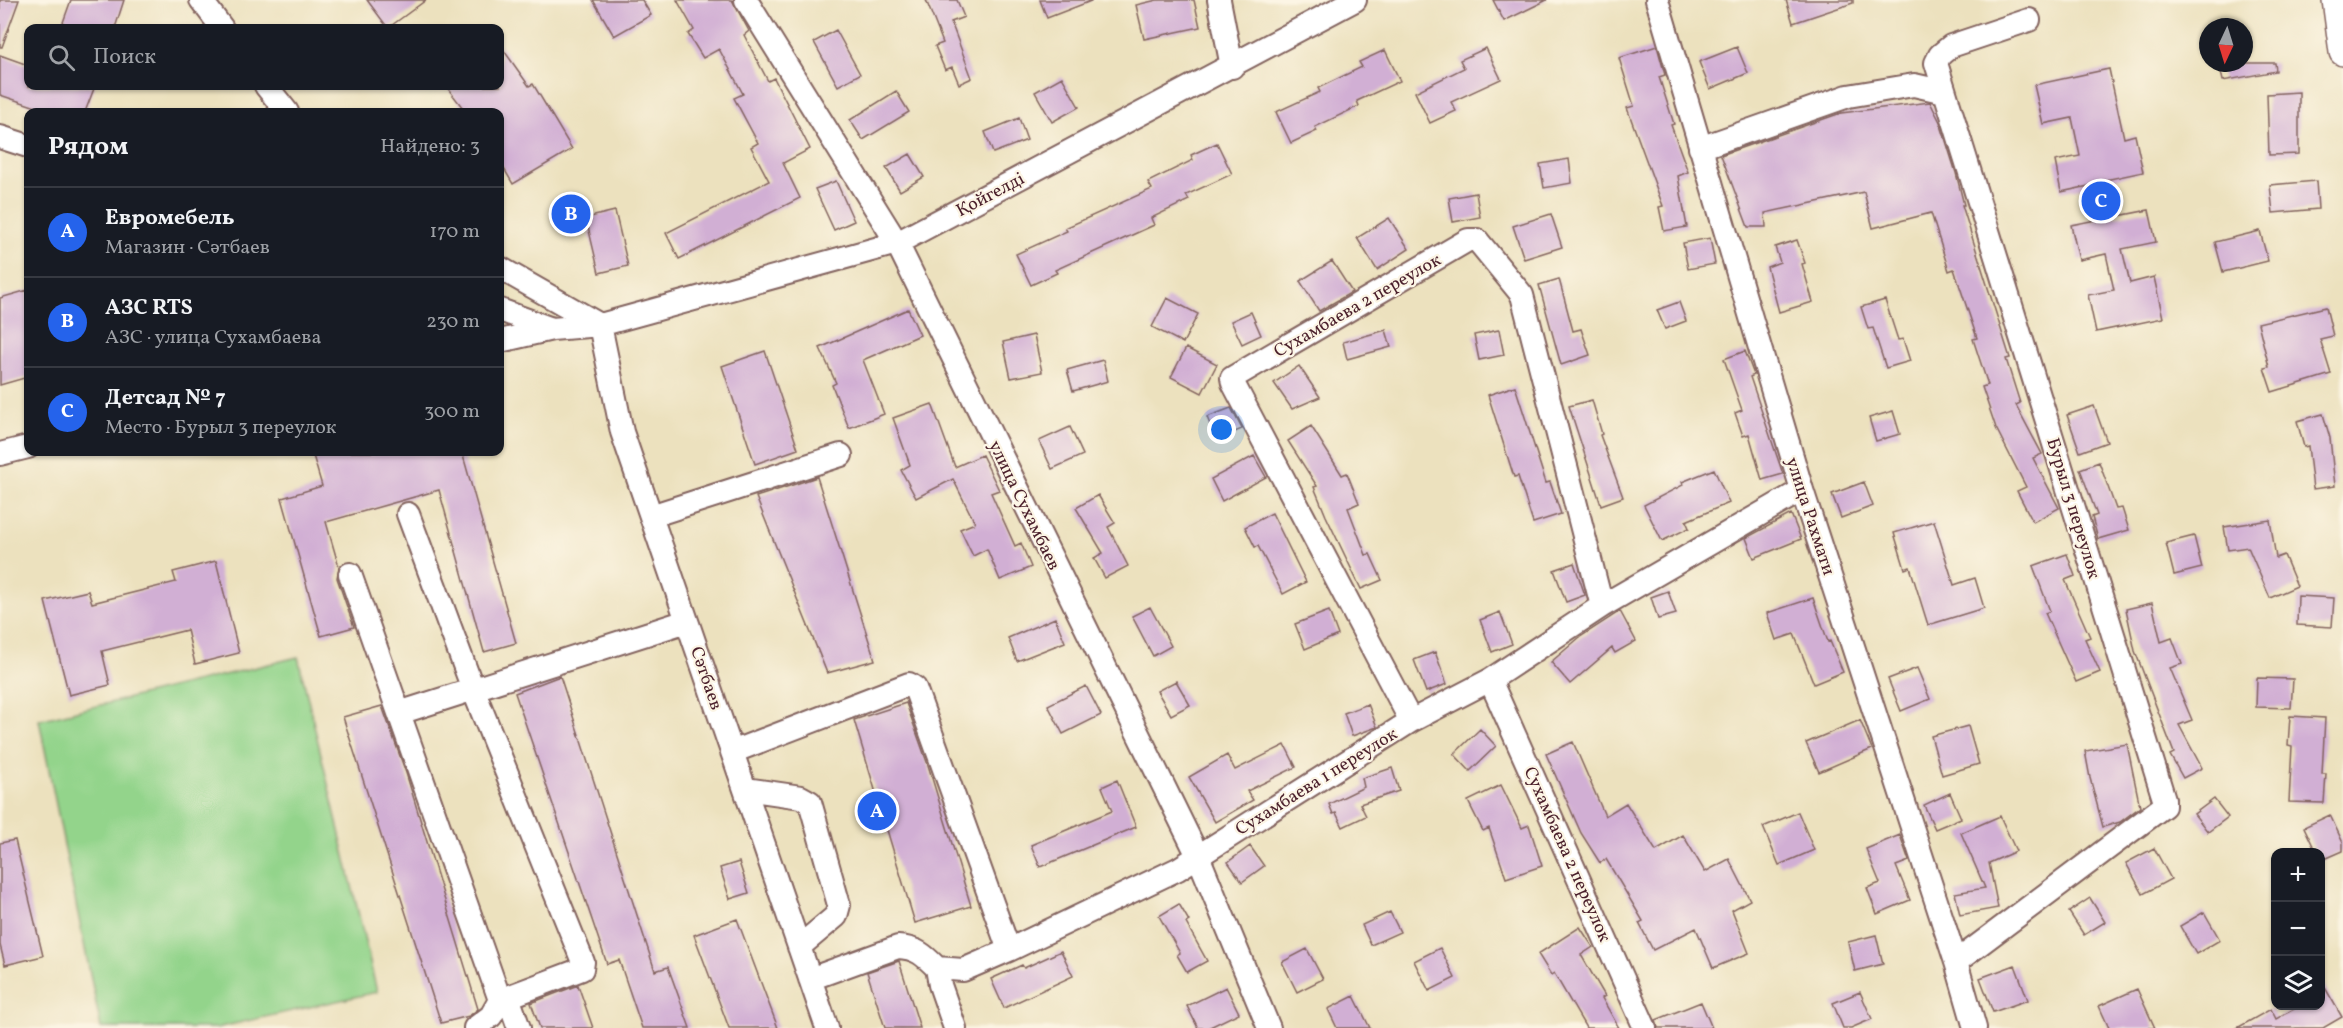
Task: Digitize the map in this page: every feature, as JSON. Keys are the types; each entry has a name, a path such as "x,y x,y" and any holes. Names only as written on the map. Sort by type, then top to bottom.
{"main road":[{"path":"2336,0 2343,52"}],"street":[{"path":"201,0 219,24"},
{"name":"улица Сухамбаев","path":"746,0 897,243 1198,856 1269,1028"},
{"path":"1219,0 1232,67"},
{"name":"Қойгелді","path":"504,340 552,329 600,325 897,243 1355,0"},
{"name":"улица Рахмати","path":"1657,0 1802,490 1956,962 1975,1028"},
{"name":"Бурыл 3 переулок","path":"1956,962 2164,806 2164,799 1936,63 1940,55 1951,46 2029,20"},
{"path":"1701,148 1848,96 1914,85 1945,92"},
{"path":"269,90 283,108"},
{"path":"0,137 24,145"},
{"name":"Сухамбаева 2 переулок","path":"1411,721 1233,382 1233,378 1468,240 1477,240 1522,295 1602,606"},
{"path":"504,270 600,325"},
{"path":"504,311 552,329"},
{"name":"Сәтбаев","path":"600,325 622,432 827,1028"},
{"path":"0,454 24,448"},
{"path":"651,516 841,455"},
{"name":"Сухамбаева 1 переулок","path":"937,968 963,970 1178,868 1411,721 1490,680 1602,606 1802,490"},
{"path":"408,514 473,689 583,962 582,969 504,999 491,1016 475,1028"},
{"path":"350,574 504,999 519,1028"},
{"path":"399,713 687,621"},
{"name":"Сухамбаева 2 переулок","path":"1490,680 1646,1028"},
{"path":"732,752 903,685 909,684 915,688 1009,950"},
{"path":"745,789 801,797 810,802 839,906 836,916 799,947"},
{"path":"810,980 898,947 911,948 922,952 937,968 940,985 955,1028"}],"green space":[{"path":"298,657 377,992 216,1028 101,1028 39,720"}],"building":[{"path":"0,0 19,0 2,47 0,47"},
{"path":"71,0 124,0 116,24 62,24"},
{"path":"367,0 426,0 393,24 385,24"},
{"path":"593,0 642,0 651,15 614,36"},
{"path":"677,0 732,0 749,31 744,35 768,81 774,78 810,149 783,163 800,198 679,259 666,233 769,181 751,147 758,143 734,98 743,94 719,49 703,58 688,34 694,30"},
{"path":"926,0 957,0 964,17 951,22 972,78 959,84 952,67 945,70 935,46 943,43"},
{"path":"1040,0 1091,0 1091,1 1047,18"},
{"path":"1157,0 1194,0 1200,27 1144,39 1136,5"},
{"path":"1493,0 1547,0 1504,21"},
{"path":"1786,0 1853,0 1853,3 1793,23"},
{"path":"836,30 860,74 838,86 814,42"},
{"path":"1657,46 1665,75 1659,77 1674,124 1671,125 1688,172 1678,176 1687,227 1664,231 1659,207 1663,206 1627,108 1634,106 1619,58"},
{"path":"1737,47 1748,73 1710,89 1699,62"},
{"path":"1486,48 1501,79 1451,102 1456,111 1430,123 1415,92 1464,68 1460,60"},
{"path":"1385,50 1400,81 1357,101 1359,106 1315,127 1317,131 1291,143 1276,112 1320,92 1318,88 1362,67 1359,62"},
{"path":"504,51 529,86 533,84 572,149 513,184 504,169 504,108 463,108 449,90 504,90"},
{"path":"0,55 24,64 24,90 93,90 87,108 39,108 0,95"},
{"path":"2253,63 2275,63 2276,71 2223,81 2221,72 2253,72"},
{"path":"2109,69 2124,138 2135,135 2143,172 2105,180 2113,217 2149,210 2156,242 2122,249 2130,283 2154,277 2163,318 2096,332 2088,295 2114,290 2106,254 2079,260 2071,225 2096,220 2089,186 2061,192 2055,161 2080,156 2072,118 2043,124 2034,85"},
{"path":"1062,77 1079,107 1052,122 1035,92"},
{"path":"896,91 909,112 863,140 850,120"},
{"path":"2299,92 2299,154 2269,155 2267,94"},
{"path":"1930,102 1940,122 1956,173 1964,205 1962,205 2010,358 2006,359 2020,403 2016,405 2042,454 2033,458 2059,508 2033,522 2017,491 2026,487 1996,428 1982,387 1988,385 1973,339 1977,338 1954,269 1949,271 1931,213 1873,228 1864,192 1765,213 1766,227 1748,227 1721,155 1841,113"},
{"path":"1019,118 1027,140 993,153 985,132"},
{"path":"1217,143 1232,174 1186,195 1189,200 1151,218 1154,225 1055,270 1057,273 1031,285 1016,254 1067,231 1065,228 1152,189 1148,182 1193,160 1191,155"},
{"path":"910,154 924,177 900,191 886,168"},
{"path":"1569,159 1572,183 1544,188 1540,164"},
{"path":"836,181 854,221 834,230 815,189"},
{"path":"2316,181 2318,209 2273,213 2270,185"},
{"path":"1476,193 1480,217 1453,222 1449,198"},
{"path":"615,211 628,266 599,273 586,218"},
{"path":"1551,214 1562,247 1524,259 1513,226"},
{"path":"1389,218 1409,249 1377,270 1357,238"},
{"path":"2260,231 2268,261 2223,272 2215,242"},
{"path":"1710,238 1715,264 1688,269 1683,243"},
{"path":"1797,240 1805,263 1802,264 1813,302 1779,312 1767,267 1780,262 1775,247"},
{"path":"1332,261 1352,292 1319,311 1300,281"},
{"path":"1559,279 1573,331 1581,329 1590,355 1561,365 1539,285"},
{"path":"24,291 24,378 0,385 0,298"},
{"path":"1167,298 1198,314 1183,343 1152,327"},
{"path":"1885,300 1898,340 1903,339 1910,361 1886,368 1873,328 1868,329 1861,307"},
{"path":"1679,302 1686,321 1665,329 1657,310"},
{"path":"2326,307 2333,336 2320,339 2331,374 2272,392 2264,368 2269,367 2258,323"},
{"path":"908,309 920,335 863,360 884,414 849,428 832,385 836,383 820,348"},
{"path":"1251,312 1261,335 1242,344 1231,321"},
{"path":"1386,330 1391,347 1347,359 1343,342"},
{"path":"1499,330 1504,355 1479,360 1474,335"},
{"path":"1034,335 1042,372 1011,378 1003,342"},
{"path":"1186,348 1217,364 1202,393 1171,377"},
{"path":"765,351 798,449 755,464 722,366"},
{"path":"1745,351 1754,375 1750,377 1783,474 1762,480 1749,434 1743,436 1735,413 1742,410 1724,359"},
{"path":"1103,360 1108,381 1073,391 1067,370"},
{"path":"1299,366 1320,397 1292,409 1274,383"},
{"path":"1515,386 1546,483 1550,482 1561,514 1533,523 1518,476 1514,477 1488,395"},
{"path":"1592,400 1602,434 1600,435 1623,497 1601,505 1569,406"},
{"path":"932,404 955,467 982,455 999,490 991,493 1015,546 1021,543 1031,567 1000,580 987,549 973,556 960,529 975,523 953,479 916,498 901,470 910,465 893,418"},
{"path":"2094,406 2107,442 2080,452 2067,415"},
{"path":"1231,408 1242,429 1216,440 1207,417"},
{"path":"1893,411 1900,434 1876,441 1869,418"},
{"path":"2323,414 2330,438 2335,486 2313,489 2308,446 2304,447 2297,421"},
{"path":"1311,426 1342,475 1347,473 1359,503 1348,508 1366,555 1370,554 1382,580 1361,589 1326,516 1314,487 1317,486 1288,441"},
{"path":"1070,427 1083,455 1052,469 1039,441"},
{"path":"313,456 463,456 516,643 484,652 439,490 326,522 339,567 337,578 354,627 321,636 282,498 322,486"},
{"path":"1254,456 1266,477 1222,501 1211,479"},
{"path":"2099,462 2116,509 2122,508 2129,530 2098,539 2092,517 2097,515 2080,469"},
{"path":"1714,469 1729,503 1686,521 1689,528 1662,541 1644,505 1683,485 1682,482"},
{"path":"817,477 875,660 827,673 756,497"},
{"path":"1864,482 1873,506 1841,518 1832,494"},
{"path":"1098,495 1115,523 1108,527 1128,566 1105,578 1094,558 1103,553 1076,508"},
{"path":"1272,513 1306,582 1283,594 1258,546 1255,547 1245,527"},
{"path":"1791,514 1801,539 1754,558 1746,538"},
{"path":"2270,520 2276,558 2284,555 2297,586 2270,598 2248,547 2228,550 2224,527"},
{"path":"1934,521 1954,585 1975,578 1984,608 1928,625 1910,567 1905,569 1894,533"},
{"path":"2194,536 2202,568 2174,575 2166,543"},
{"path":"2067,554 2075,576 2065,580 2090,637 2085,639 2100,672 2076,682 2045,613 2050,611 2033,566"},
{"path":"216,561 239,653 195,664 187,630 102,651 110,685 69,695 45,601 88,591 92,603 176,582 173,572"},
{"path":"1574,563 1585,595 1566,602 1554,570"},
{"path":"1668,591 1676,614 1658,619 1651,597"},
{"path":"2298,596 2334,598 2332,627 2297,625"},
{"path":"1813,598 1828,642 1830,641 1843,672 1814,684 1794,634 1776,640 1767,613"},
{"path":"2152,603 2161,642 2172,638 2182,664 2170,668 2192,720 2179,725 2202,768 2183,778 2170,755 2174,753 2135,651 2126,609"},
{"path":"1150,607 1171,646 1153,656 1132,616"},
{"path":"1329,611 1338,635 1305,649 1295,624"},
{"path":"1620,611 1636,641 1615,653 1612,648 1570,684 1551,662 1580,637"},
{"path":"1500,612 1512,644 1492,652 1480,620"},
{"path":"1055,618 1065,642 1017,661 1008,638"},
{"path":"1435,652 1447,684 1426,692 1414,660"},
{"path":"1917,668 1930,699 1901,711 1888,679"},
{"path":"560,676 655,971 668,967 690,1028 642,1028 619,960 607,964 515,693"},
{"path":"2257,678 2293,679 2291,708 2256,707"},
{"path":"1176,681 1190,705 1171,715 1157,691"},
{"path":"1086,686 1101,715 1063,734 1048,705"},
{"path":"906,703 928,765 971,906 915,923 854,720"},
{"path":"1368,704 1377,727 1352,736 1344,713"},
{"path":"382,706 406,773 478,1009 469,1016 441,1023 343,717"},
{"path":"2290,716 2325,718 2322,774 2326,774 2324,803 2289,802 2292,746 2288,745"},
{"path":"1860,720 1872,749 1819,772 1806,743"},
{"path":"1968,726 1979,764 1942,775 1931,736"},
{"path":"1480,729 1496,746 1470,771 1454,754"},
{"path":"1573,742 1605,816 1626,803 1656,851 1683,835 1705,872 1729,859 1750,900 1732,910 1749,953 1713,968 1696,928 1653,950 1639,923 1643,921 1606,859 1600,863 1581,833 1546,754"},
{"path":"2127,744 2140,807 2120,822 2103,827 2085,751"},
{"path":"1285,745 1296,767 1247,791 1253,800 1215,822 1189,777 1227,755 1235,770"},
{"path":"1392,768 1399,791 1360,804 1366,816 1343,827 1329,804 1364,787 1362,778"},
{"path":"1117,780 1136,827 1040,867 1031,845 1112,811 1102,787"},
{"path":"1501,785 1522,828 1529,825 1542,866 1506,878 1489,828 1483,831 1468,801"},
{"path":"1950,793 1961,818 1935,829 1924,805"},
{"path":"2214,799 2228,817 2208,832 2194,814"},
{"path":"1798,812 1814,850 1779,865 1763,827"},
{"path":"2330,815 2343,843 2343,851 2325,859 2325,848 2314,848 2304,827"},
{"path":"2000,816 2016,851 1989,863 1998,908 1960,915 1955,893 1985,888 1961,833"},
{"path":"1900,835 1909,861 1896,866 1910,900 1877,914 1867,888 1880,883 1866,849"},
{"path":"15,840 43,956 5,965 0,945 0,843"},
{"path":"1250,846 1264,866 1242,882 1228,862"},
{"path":"2154,848 2171,879 2143,894 2126,863"},
{"path":"739,862 749,893 730,899 720,868"},
{"path":"2090,898 2105,922 2084,935 2069,912"},
{"path":"1179,904 1189,921 1186,923 1207,961 1187,972 1177,955 1180,953 1159,916"},
{"path":"1390,912 1400,932 1371,945 1362,925"},
{"path":"2204,912 2220,940 2196,954 2180,926"},
{"path":"737,919 778,1028 729,1028 694,935"},
{"path":"1580,927 1593,947 1581,955 1605,996 1602,998 1619,1028 1586,1028 1554,973 1551,975 1538,954"},
{"path":"1876,935 1883,964 1855,971 1848,942"},
{"path":"1440,948 1455,978 1429,991 1414,961"},
{"path":"1307,949 1323,979 1297,992 1282,962"},
{"path":"1061,951 1073,976 1004,1008 991,979 1022,965 1024,968"},
{"path":"899,961 920,1028 885,1028 867,972"},
{"path":"2015,965 2028,1000 1993,1012 1980,978"},
{"path":"578,985 593,1028 540,1028 531,1003"},
{"path":"1226,987 1239,1013 1208,1028 1198,1028 1187,1006"},
{"path":"2325,988 2342,1017 2323,1028 2237,1028 2271,1009 2276,1019 2292,1010 2325,1010"},
{"path":"2137,989 2155,1028 2109,1028 2099,1006"},
{"path":"1860,992 1872,1019 1851,1028 1843,1028 1833,1003"},
{"path":"1354,996 1370,1028 1337,1028 1328,1009"},
{"path":"1701,1002 1712,1028 1658,1028 1656,1020"}],"place":[{"name":"Детсад № 7","path":"2101,201"},
{"name":"АЗС RTS","path":"571,214"},
{"name":"Евромебель","path":"877,811"}]}
